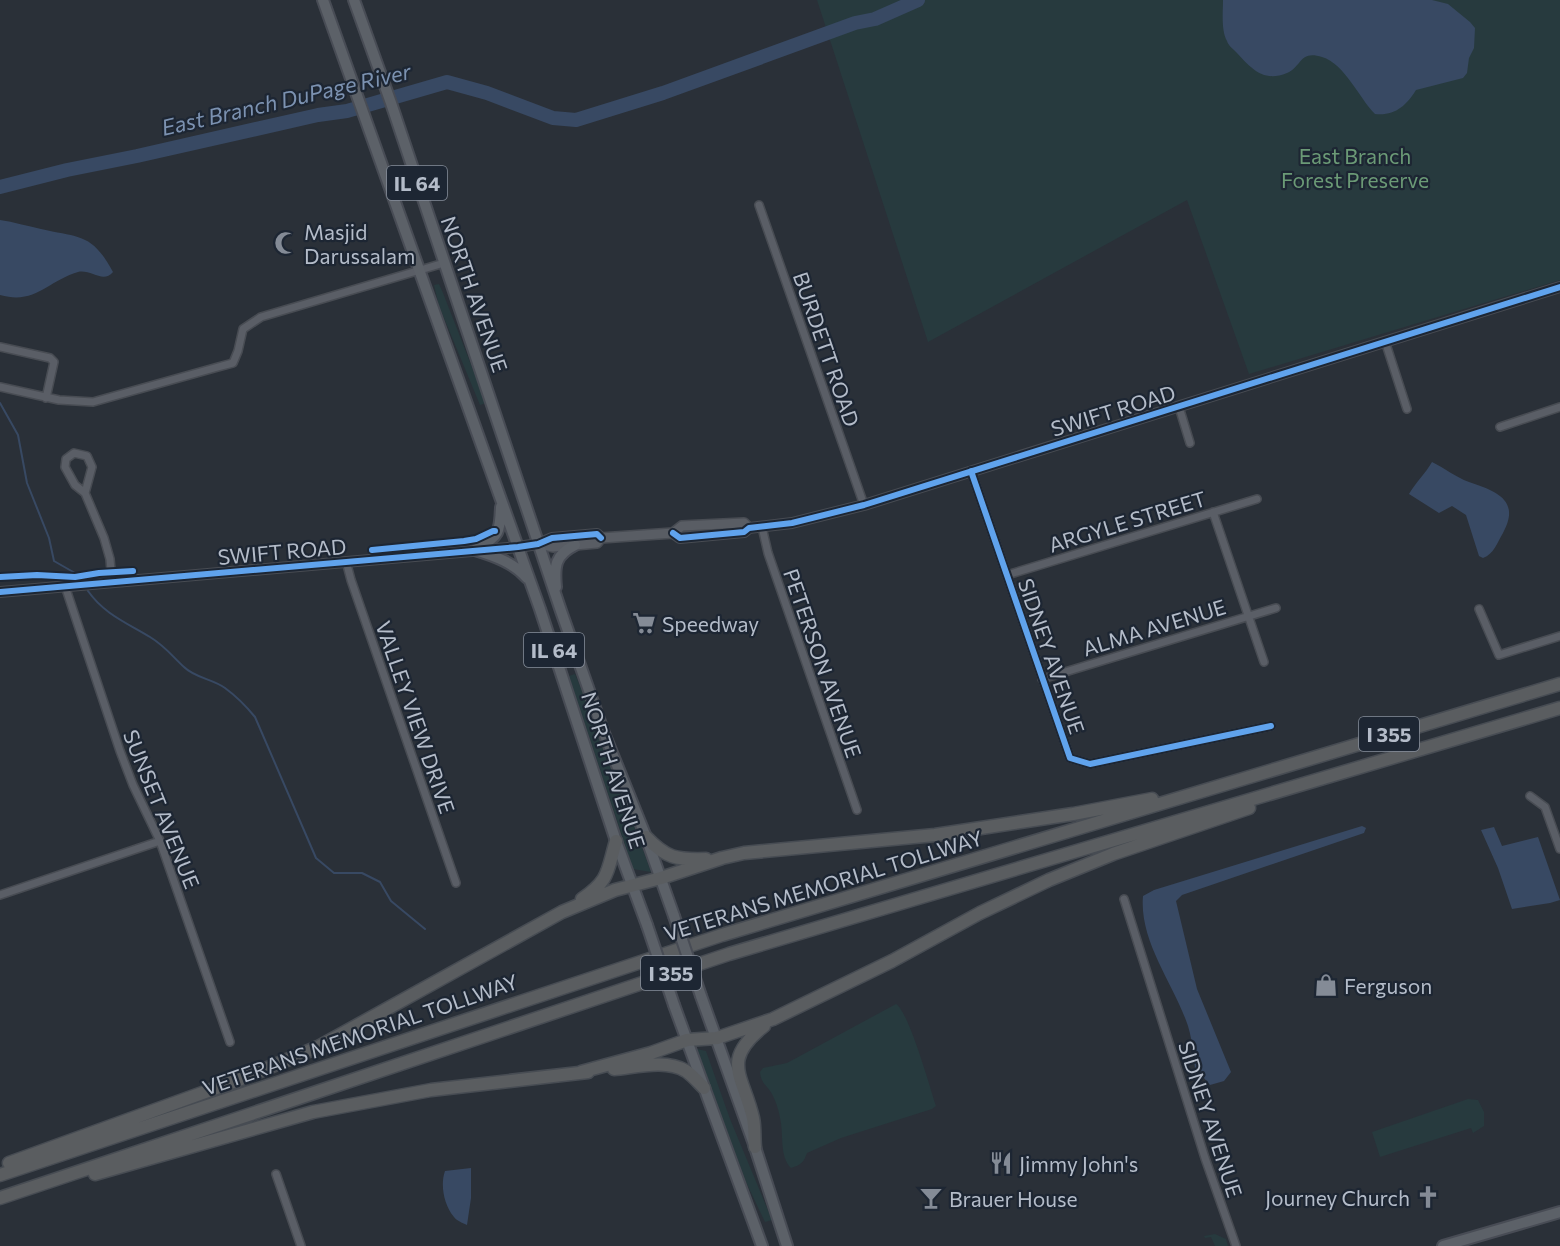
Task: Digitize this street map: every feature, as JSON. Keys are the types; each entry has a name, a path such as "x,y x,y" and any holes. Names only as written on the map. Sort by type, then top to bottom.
{"highway":[{"name":"VETERANS MEMORIAL TOLLWAY","path":"0,1175 723,935 1560,684"},
{"name":"VETERANS MEMORIAL TOLLWAY","path":"0,1198 729,954 1560,708"},
{"path":"581,1072 651,1053 687,1040 717,1038 772,1019 892,961 980,913 1049,880 1350,770"},
{"path":"0,1166 241,1079 308,1052 562,912 615,890 744,853 935,835 1073,813 1218,786"},
{"path":"646,837 659,851 674,858 690,860 722,858"},
{"path":"562,912 603,882 608,874 616,841"},
{"path":"755,1147 754,1119 738,1074 738,1066 741,1052 749,1038 772,1019"},
{"path":"0,1206 159,1155 313,1112 431,1090 581,1072 665,1065 684,1070 704,1088"}],"main road":[{"name":"NORTH AVENUE","path":"323,0 531,584 616,841 762,1246"},
{"name":"NORTH AVENUE","path":"354,0 561,611 604,733 661,878 787,1246"},
{"path":"476,550 498,533 502,501"},
{"path":"561,611 556,585 557,562 561,553 575,545"},
{"path":"476,550 514,566 531,584"},
{"path":"1443,1246 1472,1242 1560,1212"}],"street":[{"name":"BURDETT ROAD","path":"759,205 864,505"},
{"path":"0,387 46,398 93,402 233,363 243,329 261,317 444,263"},
{"name":"SWIFT ROAD","path":"0,592 518,547 538,544 552,538 597,534 601,538 673,533 680,538 744,532 749,528 802,521 864,505 1560,287"},
{"path":"1385,341 1407,409"},
{"path":"0,347 50,358 54,362 46,398"},
{"path":"1179,407 1190,443"},
{"path":"1500,427 1560,407"},
{"path":"85,493 92,467 87,456 74,453 66,459 65,467 75,484 85,493 104,538 110,559 112,583"},
{"name":"SIDNEY AVENUE","path":"971,471 1070,758 1090,764 1272,726"},
{"name":"ARGYLE STREET","path":"1007,575 1257,499"},
{"path":"1213,512 1264,662"},
{"name":"PETERSON AVENUE","path":"762,526 768,553 856,810"},
{"name":"SWIFT ROAD","path":"538,544 553,547 597,543 601,538"},
{"name":"VALLEY VIEW DRIVE","path":"346,561 456,883"},
{"name":"SUNSET AVENUE","path":"65,586 120,751 133,785 160,841 230,1042"},
{"name":"ALMA AVENUE","path":"1042,679 1276,608"},
{"path":"1479,609 1499,655 1560,636"},
{"path":"1530,796 1545,807 1560,849"},
{"path":"0,895 160,841"},
{"name":"SIDNEY AVENUE","path":"1124,899 1205,1158 1236,1246"},
{"path":"276,1174 301,1246"}],"green space":[{"name":"East Branch Forest Preserve","path":"817,0 1560,0 1560,280 1249,374 1187,200 928,342"},
{"path":"439,284 486,403 480,405 439,306 434,285"},
{"path":"575,674 612,764 651,872 633,869 569,676"},
{"path":"896,1004 913,1035 936,1106 841,1138 807,1153 802,1163 791,1168 783,1151 777,1107 760,1072 763,1068 787,1063"},
{"path":"697,1049 706,1051 730,1119 772,1220 765,1222 746,1182"},
{"path":"1468,1099 1478,1100 1484,1112 1484,1126 1473,1133 1471,1128 1380,1157 1372,1132"},
{"path":"1215,1234 1226,1239 1228,1246 1215,1246 1211,1237 1205,1238 1204,1236"}],"water":[{"path":"1223,0 1432,0 1448,4 1470,22 1475,28 1474,48 1469,58 1467,73 1463,78 1416,90 1408,101 1394,112 1375,114 1345,74 1322,57 1315,55 1305,57 1292,70 1279,76 1264,75 1252,68 1231,47 1225,37"},
{"path":"0,220 84,239 98,250 113,272 105,277 88,272 78,272 41,291 23,297 0,295"},
{"path":"1432,462 1503,498 1509,512 1508,522 1495,548 1487,556 1483,558 1479,556 1466,515 1452,506 1439,513 1409,494"},
{"path":"1362,826 1366,828 1364,833 1182,895 1176,901 1197,989 1231,1072 1224,1081 1210,1085 1204,1078 1196,1077 1188,1026 1146,930 1143,896 1154,890"},
{"path":"1494,827 1502,846 1538,837 1560,900 1512,909 1498,868 1481,830"},
{"path":"471,1168 471,1198 467,1225 457,1220 451,1212 445,1201 443,1182 445,1171"}],"waterway":[{"name":"East Branch DuPage River","path":"0,187 318,115 347,111 447,82 487,93 553,118 576,120 663,93 855,23 875,19 918,0"},
{"path":"0,403 18,435 27,483 49,538 54,561 75,573"},
{"path":"88,591 101,606 155,640 188,671 220,685 241,701 255,717 316,858 334,873 362,873 380,882 391,901 425,929"}],"cycle path":[{"path":"673,533 680,538 744,532 749,528 792,523 864,505 1560,287"},
{"path":"971,471 1070,758 1090,764 1271,726"},
{"path":"372,550 464,541 495,531"},
{"path":"0,592 518,547 538,544 552,538 597,534 601,538"},
{"path":"0,577 37,575 75,577 133,571"}],"place":[{"name":"Masjid Darussalam","path":"286,243"},
{"name":"Speedway","path":"644,623"},
{"name":"Ferguson","path":"1326,985"},
{"name":"Jimmy John's","path":"1001,1163"},
{"name":"Journey Church","path":"1428,1197"},
{"name":"Brauer House","path":"931,1198"}]}
